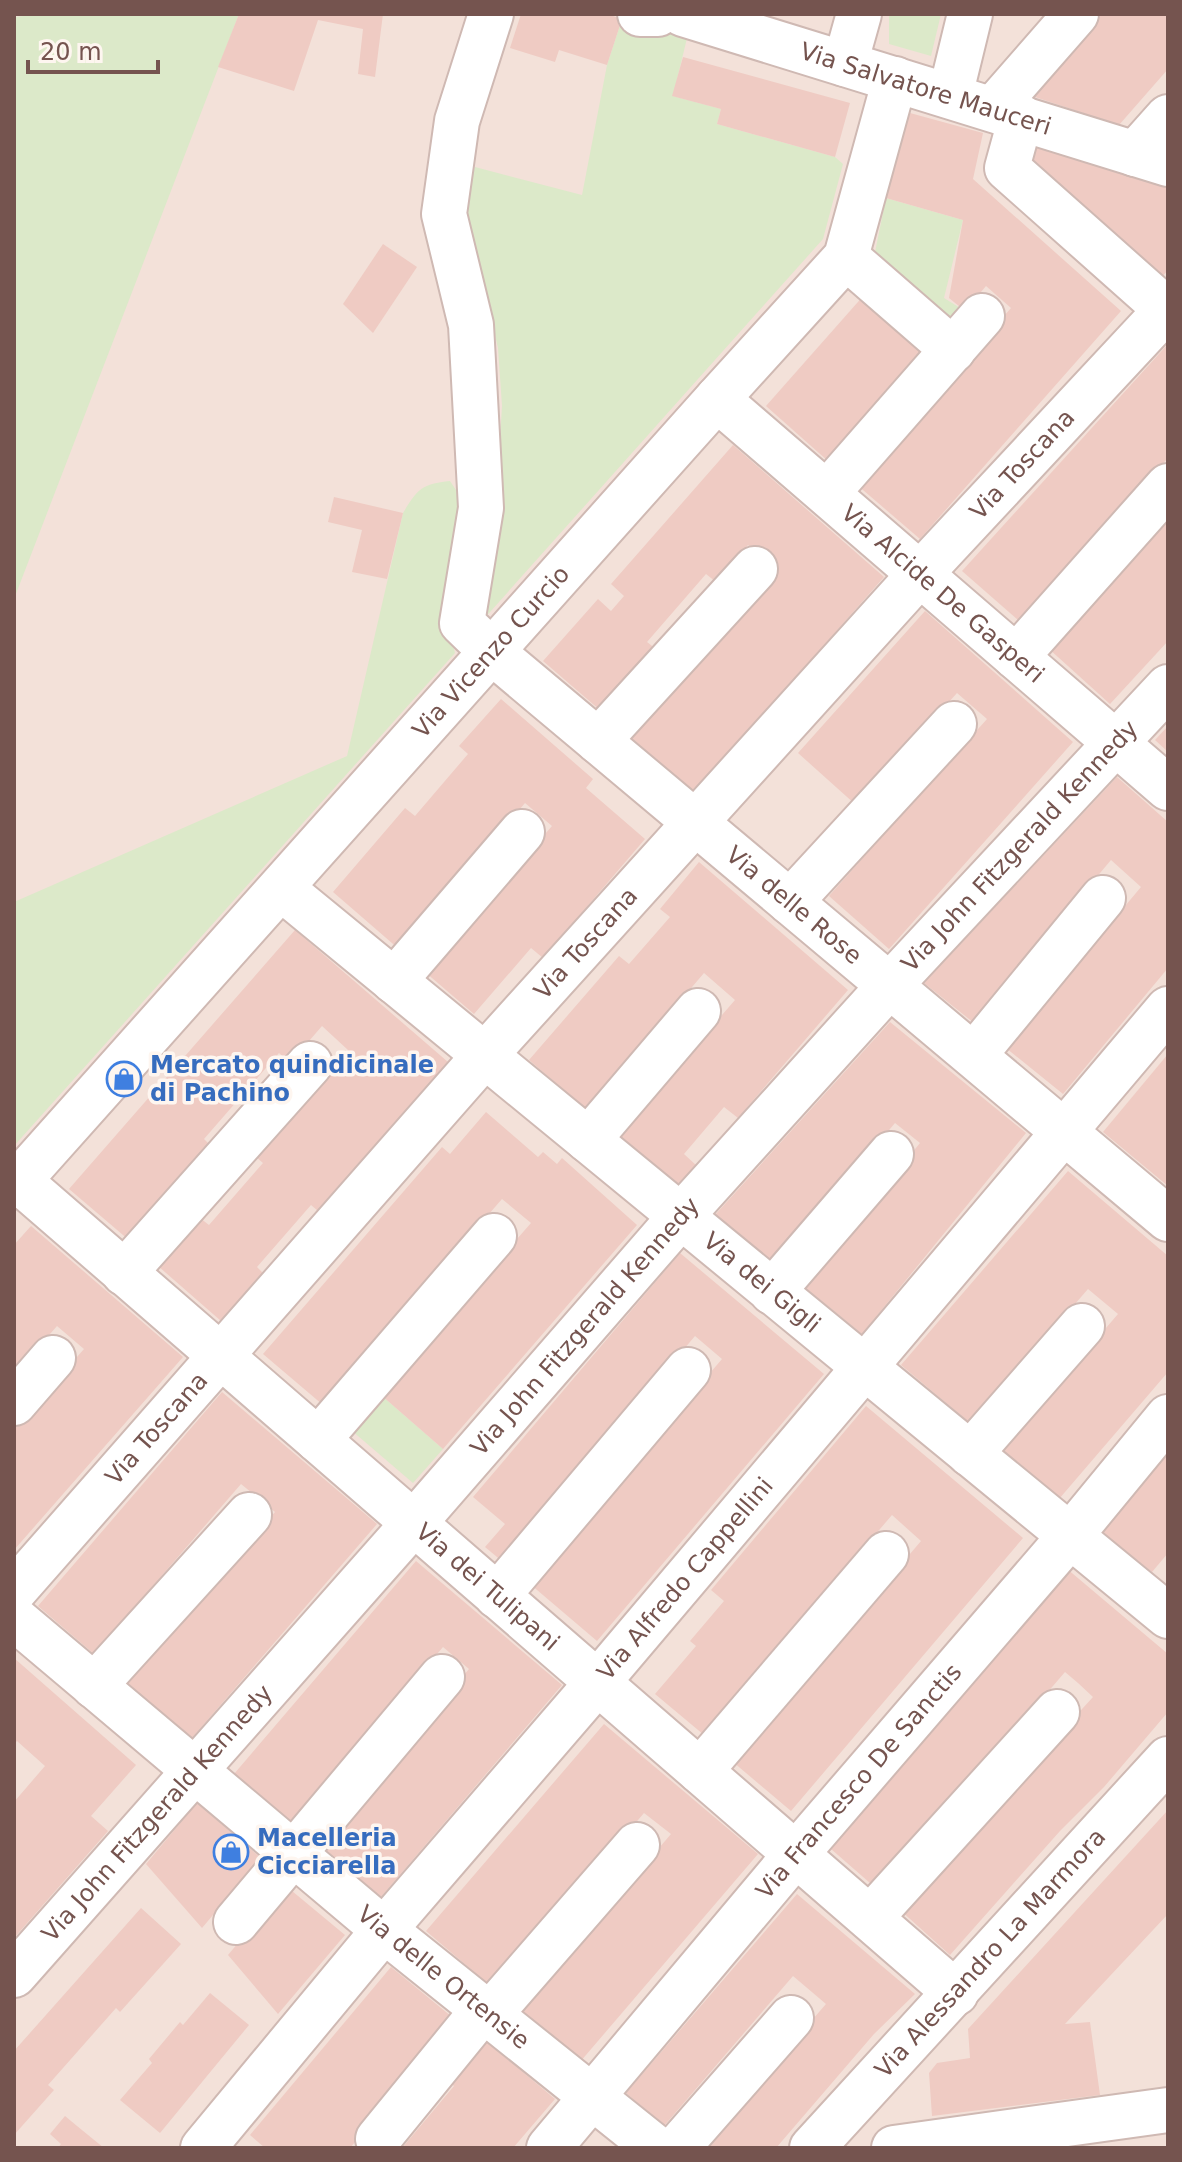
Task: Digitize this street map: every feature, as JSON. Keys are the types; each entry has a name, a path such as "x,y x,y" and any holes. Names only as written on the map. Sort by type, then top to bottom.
{"street":[{"name":"Via delle Rose","path":"491,14 457,121 444,214 471,325 481,508 462,623 492,652 1168,1219"},
{"path":"640,14 658,14"},
{"name":"Via Salvatore Mauceri","path":"683,14 1152,159"},
{"path":"845,64 859,14"},
{"path":"950,96 970,14"},
{"path":"1076,14 1007,113 1007,168 1168,309"},
{"name":"Via Vicenzo Curcio","path":"16,1184 846,257 895,79"},
{"path":"1152,159 1168,117"},
{"path":"846,257 953,350"},
{"name":"Via Toscana","path":"14,1591 485,1055 920,574 1168,309"},
{"path":"827,493 982,316"},
{"name":"Via Alcide De Gasperi","path":"717,399 1168,788"},
{"path":"1016,657 1168,486"},
{"path":"598,741 755,569"},
{"name":"Via John Fitzgerald Kennedy","path":"14,1975 681,1216 890,985 1168,687"},
{"path":"790,902 954,724"},
{"path":"394,981 522,832"},
{"name":"Via dei Gigli","path":"281,888 1070,1536 1163,1601"},
{"path":"974,1055 1103,898"},
{"name":"Via Alfredo Cappellini","path":"212,2145 384,1930 1168,1009"},
{"path":"588,1140 698,1011"},
{"path":"124,1273 310,1064"},
{"path":"772,1292 891,1154"},
{"name":"Via dei Tulipani","path":"16,1184 124,1273 956,1993"},
{"path":"318,1440 494,1236"},
{"path":"970,1454 1082,1326"},
{"path":"14,1403 53,1358"},
{"path":"497,1596 688,1370"},
{"name":"Via Francesco De Sanctis","path":"549,2148 1168,1417"},
{"path":"94,1686 249,1515"},
{"path":"700,1771 886,1554"},
{"name":"Via delle Ortensie","path":"14,1618 384,1930 656,2148"},
{"path":"236,1922 442,1677"},
{"path":"870,1918 1057,1712"},
{"name":"Via Alessandro La Marmora","path":"812,2148 1168,1759"},
{"path":"378,2139 487,2011 637,1845"},
{"path":"677,2148 791,2018"},
{"path":"894,2148 1168,2110"}],"shaded area":[{"path":"14,14 1168,14 1168,2148 14,2148"}],"green space":[{"path":"43,14 239,14 14,599 14,17"},
{"path":"889,14 941,14 931,56 889,44"},
{"path":"622,19 688,34 673,96 721,109 717,124 835,157 843,164 823,239 482,621 497,487 502,406 498,348 465,201 475,167 582,195 607,65"},
{"path":"886,198 963,220 944,298 965,311 949,324 874,257"},
{"path":"450,481 462,507 447,621 455,653 14,1146 14,902 347,756 403,513 421,490 432,484"},
{"path":"381,1395 443,1449 413,1483 351,1430"}],"building":[{"path":"239,14 383,14 375,77 358,74 363,29 318,20 294,91 218,67"},
{"path":"521,14 607,14 622,19 607,65 559,50 555,62 510,48"},
{"path":"1102,14 1168,14 1168,69 1119,125 1032,96"},
{"path":"683,57 850,103 835,157 717,124 721,109 672,96"},
{"path":"910,113 983,133 973,179 1121,311 920,539 856,484 1011,308 986,286 965,311 949,298 963,220 886,198"},
{"path":"1036,147 1168,187 1168,270 1162,277 1028,157"},
{"path":"383,244 417,267 373,333 343,304"},
{"path":"865,294 927,348 828,461 766,406"},
{"path":"1168,344 1168,458 1019,621 962,571"},
{"path":"733,445 884,577 694,793 629,736 775,570 748,545 716,582 706,574 647,642 656,649 601,711 543,661 598,599 611,611 624,596 611,584"},
{"path":"334,497 403,513 387,579 352,572 362,530 328,522"},
{"path":"1168,516 1168,641 1110,704 1048,648"},
{"path":"925,611 1073,742 889,949 829,896 987,719 957,693 856,805 798,753"},
{"path":"501,699 593,779 586,788 645,839 543,958 531,948 474,1014 425,972 552,826 525,803 400,950 333,892 405,808 415,816 468,754 459,746"},
{"path":"1168,726 1168,752 1155,740"},
{"path":"1117,777 1168,822 1168,968 1063,1094 1006,1048 1141,887 1111,860 974,1023 924,983"},
{"path":"699,862 848,990 738,1118 724,1107 684,1154 697,1166 677,1187 617,1136 735,1000 704,973 587,1110 529,1060 619,956 629,964 670,917 660,909"},
{"path":"295,930 448,1062 318,1211 311,1205 257,1267 263,1273 221,1321 158,1266 200,1218 209,1225 263,1163 256,1157 348,1050 322,1026 290,1063 279,1053 204,1139 212,1147 130,1241 69,1189"},
{"path":"890,1022 1026,1133 862,1334 803,1286 920,1143 895,1123 776,1265 714,1216"},
{"path":"1168,1054 1168,1186 1103,1132"},
{"path":"486,1112 538,1157 543,1152 557,1164 562,1158 637,1225 443,1449 381,1395 531,1223 502,1199 323,1405 263,1354 442,1147 450,1154"},
{"path":"1068,1171 1168,1256 1168,1372 1059,1499 1001,1450 1118,1314 1088,1289 971,1424 901,1365"},
{"path":"31,1226 183,1357 14,1550 14,1429 84,1349 57,1326 14,1375 14,1245"},
{"path":"680,1253 824,1374 597,1641 530,1584 722,1359 695,1336 503,1562 485,1547 505,1524 473,1497"},
{"path":"222,1392 377,1524 192,1738 127,1683 275,1512 241,1484 94,1654 38,1606"},
{"path":"866,1406 1023,1538 791,1811 733,1762 921,1541 892,1515 704,1735 655,1694 696,1646 690,1641 724,1601 711,1590"},
{"path":"1168,1450 1168,1553 1152,1572 1101,1532"},
{"path":"416,1561 562,1685 381,1897 319,1845 469,1669 443,1647 293,1823 234,1774"},
{"path":"1066,1568 1168,1654 1168,1712 1104,1787 1060,1831 950,1955 899,1909 1093,1697 1078,1683 1065,1672 878,1890 831,1849"},
{"path":"14,1658 136,1765 91,1816 108,1831 14,1938 14,1802 45,1766 17,1741 14,1744"},
{"path":"604,1724 758,1854 580,2062 520,2011 671,1834 644,1813 494,1989 426,1931"},
{"path":"197,1803 261,1858 202,1928 146,1864"},
{"path":"1168,1810 1168,1914 1065,2024 1090,2022 1100,2095 932,2116 929,2073 937,2063 970,2058 968,2029"},
{"path":"286,1886 345,1935 278,2014 228,1955"},
{"path":"797,1894 915,1994 874,2034 776,2148 701,2148 826,2004 793,1976 664,2126 626,2093"},
{"path":"141,1908 181,1944 120,2012 116,2008 48,2085 54,2090 14,2135 14,2051"},
{"path":"391,1967 457,2021 350,2148 265,2148 250,2135"},
{"path":"210,1993 249,2025 160,2133 120,2100 152,2063 149,2059 180,2022 183,2025"},
{"path":"481,2037 555,2099 513,2148 402,2148 454,2086 446,2079"},
{"path":"65,2116 104,2148 58,2148 61,2144 50,2134"}],"place":[{"name":"Mercato quindicinale di Pachino","path":"124,1079"},
{"name":"Macelleria Cicciarella","path":"231,1852"}]}
